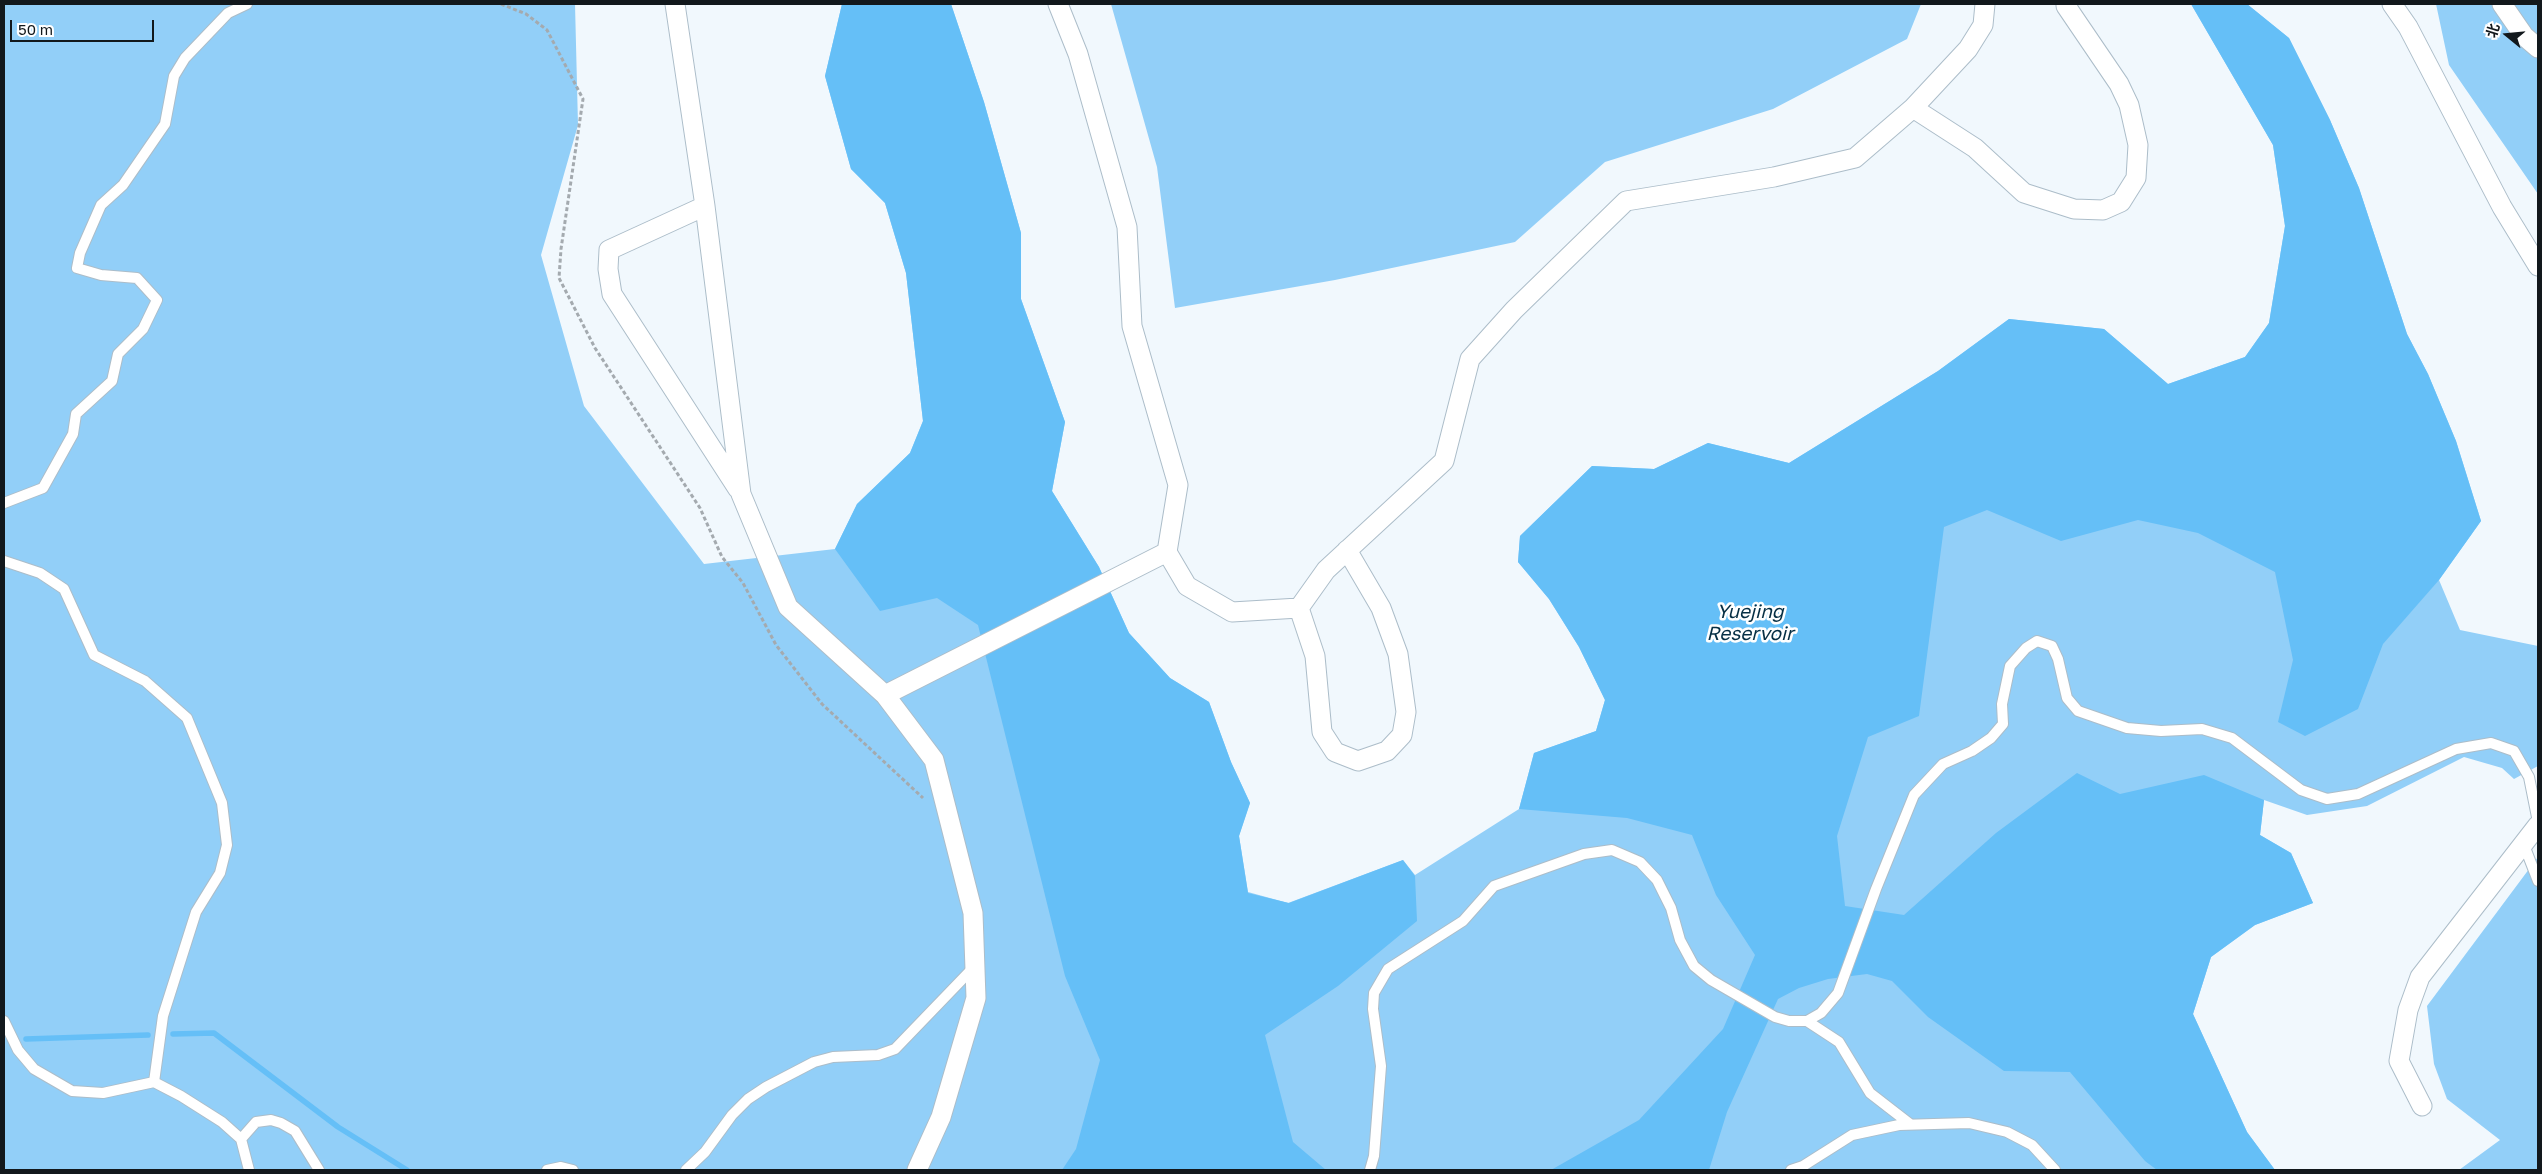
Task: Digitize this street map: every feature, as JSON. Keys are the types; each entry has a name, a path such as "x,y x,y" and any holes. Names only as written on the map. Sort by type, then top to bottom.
{"street":[{"path":"675,4 705,206 741,494"},
{"path":"1058,4 1078,54 1126,227 1132,326 1178,485 1167,552 1187,586 1232,612 1299,608"},
{"path":"1299,608 1326,570 1444,460 1470,359 1514,310 1626,202 1774,177 1855,158 1913,108 1968,49 1983,25 1985,4"},
{"path":"1913,108 1975,148 2024,193 2074,209 2103,210 2122,202 2136,178 2138,145 2129,106 2118,84 2066,6 2068,4"},
{"path":"2392,4 2408,27 2502,207 2538,266"},
{"path":"2502,4 2524,36 2538,48"},
{"path":"705,206 609,250 608,268 612,294 741,494 788,607 885,695 934,760 973,913 976,998 941,1117 917,1170"},
{"path":"1299,608 1315,656 1322,732 1335,752 1358,760 1387,751 1402,735 1406,712 1398,654 1381,608 1347,550"},
{"path":"885,695 1167,552"},
{"path":"2422,1106 2400,1061 2408,1010 2420,977 2524,845 2538,823"}],"lane":[{"path":"4,503 44,488 73,434 76,414 112,380 118,354 143,329 157,300 137,278 101,275 78,268 80,253 101,205 123,185 165,124 174,76 185,58 228,13 247,4"},
{"path":"4,561 40,573 64,589 94,654 145,681 187,718 222,803 227,845 220,873 196,912 163,1016 154,1082"},
{"path":"1370,1170 1374,1156 1381,1066 1373,1008 1374,994 1388,969 1463,921 1494,886 1584,854 1612,850 1629,855 1640,862 1657,880 1671,908 1680,940 1689,958 1694,966 1711,980 1774,1017 1789,1021 1807,1021 1821,1013 1838,993 1876,889 1914,795 1943,764 1972,751 1990,738 2003,724 2002,704 2010,666 2026,648 2037,641 2052,646 2058,660 2067,698 2078,711 2127,728 2161,731 2202,729 2232,738 2301,790 2328,799 2358,794 2456,749 2491,743 2514,751 2529,776 2538,823"},
{"path":"2524,845 2538,881"},
{"path":"686,1170 694,1164 732,1115 748,1099 766,1087 814,1062 833,1057 878,1055 895,1049 975,966"},
{"path":"4,1020 18,1050 34,1069 72,1091 103,1093 154,1082 222,1122 241,1138 249,1170"},
{"path":"1807,1021 1838,1042 1870,1093 1910,1124"},
{"path":"241,1138 256,1122 271,1120 281,1123 295,1131 319,1170"},
{"path":"1791,1170 1803,1166 1852,1135 1910,1124 1969,1123 2007,1132 2032,1145 2055,1170"},
{"path":"547,1170 561,1167 573,1170"}],"path":[{"path":"501,4 526,14 547,30 584,99 561,249 559,278 595,348 700,508 722,557 743,583 776,645 822,704 881,761 950,821"}],"shaded area":[{"path":"4,4 575,4 578,125 541,255 584,406 704,564 835,549 857,504 910,453 923,421 906,273 885,203 851,169 825,76 842,4 951,4 984,102 1021,233 1021,299 1065,422 1052,491 1099,567 1129,633 1170,678 1209,702 1231,762 1250,803 1239,836 1248,892 1288,903 1403,860 1415,875 1519,809 1534,753 1596,731 1605,700 1579,647 1549,599 1518,562 1520,536 1592,466 1654,469 1708,443 1789,463 1938,371 2009,319 2104,329 2168,384 2245,357 2269,323 2285,226 2273,145 2191,4 2247,4 2289,38 2330,120 2359,188 2407,334 2428,374 2456,441 2481,521 2439,580 2460,630 2538,646 2538,766 2514,779 2502,768 2464,757 2367,806 2307,815 2264,800 2260,835 2291,853 2313,903 2255,925 2211,957 2193,1014 2247,1132 2275,1170 4,1170"},
{"path":"1111,4 1921,4 1907,39 1773,109 1605,162 1515,242 1335,280 1175,308 1157,167"},
{"path":"2436,4 2538,4 2538,194 2449,65"},
{"path":"2538,857 2538,1170 2459,1170 2500,1140 2447,1099 2434,1064 2427,1006"}],"water":[{"path":"842,4 951,4 984,102 1021,233 1021,299 1065,422 1052,491 1099,567 1129,633 1170,678 1209,702 1231,762 1250,803 1239,836 1248,893 1289,903 1403,860 1415,876 1417,921 1338,986 1265,1035 1293,1142 1326,1170 1062,1170 1076,1149 1100,1060 1065,976 978,625 937,598 880,611 835,549 857,504 910,453 923,421 906,273 885,203 851,169 825,76"},
{"name":"Yuejing Reservoir","path":"2191,4 2247,4 2289,38 2330,120 2359,188 2407,334 2428,374 2456,441 2481,521 2439,580 2383,644 2358,709 2305,736 2278,722 2293,660 2275,572 2198,533 2138,520 2061,541 1987,510 1944,527 1919,716 1868,737 1837,836 1845,906 1904,915 1996,833 2077,773 2120,794 2204,775 2264,800 2260,835 2291,853 2313,903 2255,925 2211,957 2193,1014 2247,1132 2275,1170 2157,1170 2145,1161 2070,1072 2004,1071 1928,1017 1892,981 1867,974 1828,979 1799,988 1778,999 1727,1112 1709,1170 1551,1170 1639,1120 1723,1029 1755,955 1716,895 1692,835 1627,818 1519,809 1534,753 1596,731 1605,700 1579,647 1549,599 1518,562 1520,536 1592,466 1654,469 1708,443 1789,463 1938,371 2009,319 2104,329 2168,384 2245,357 2269,323 2285,226 2273,145"}],"waterway":[{"path":"173,1034 214,1033 338,1127 407,1170"},
{"path":"26,1039 148,1035"}]}
